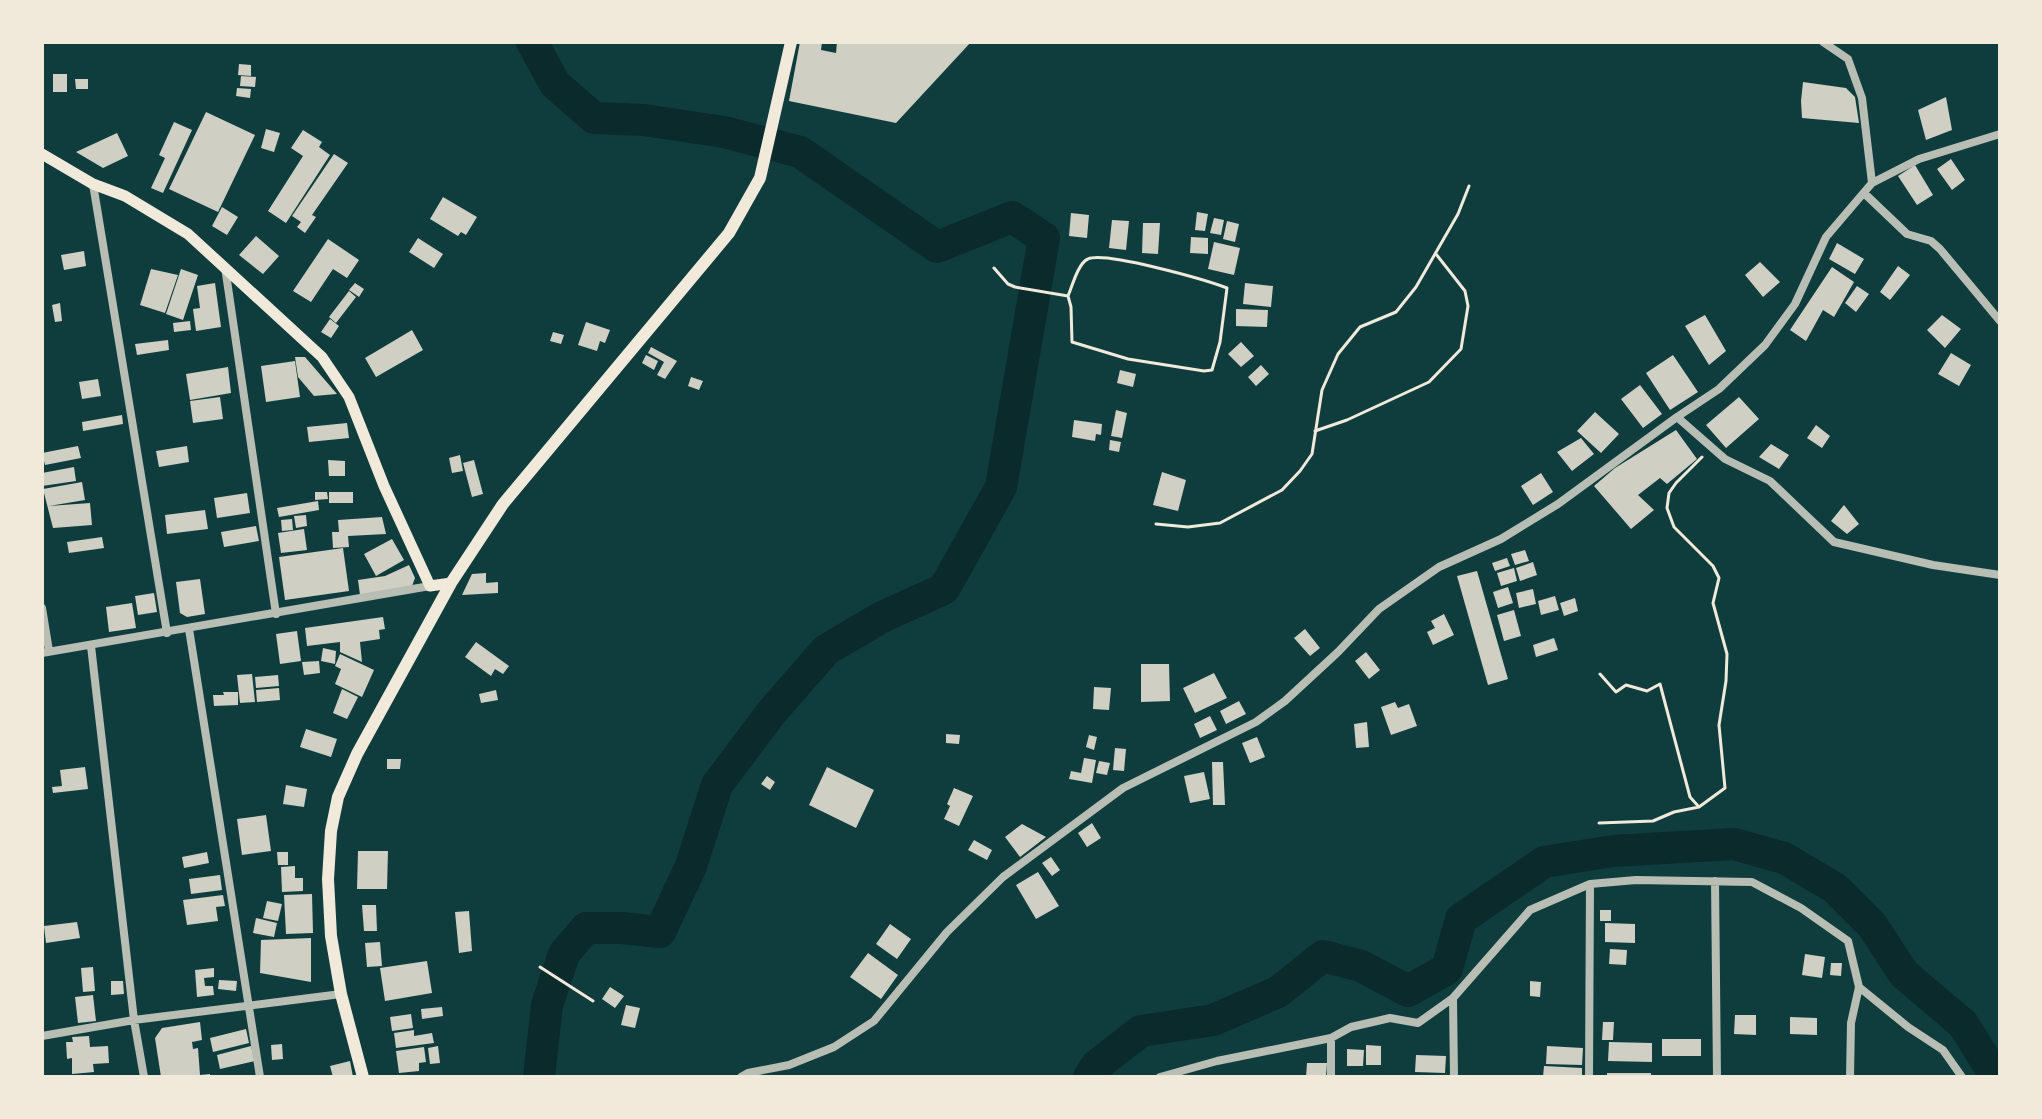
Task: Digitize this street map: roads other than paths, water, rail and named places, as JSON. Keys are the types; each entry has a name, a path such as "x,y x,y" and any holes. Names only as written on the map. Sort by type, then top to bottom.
{"main road":[{"path":"363,1077 341,994 331,936 328,879 331,831 338,797 371,726 451,583 503,504 729,233 760,178 791,42"},
{"path":"42,154 93,184 125,196 188,234 322,357 349,397 384,486 430,586 451,583"}],"street":[{"path":"1823,42 1848,59 1862,98 1872,183"},
{"path":"741,1077 789,1065 834,1047 874,1021 947,932 1003,877 1123,788 1256,722 1285,701 1379,609 1439,567 1501,539 1558,504 1719,389 1765,345 1795,304 1826,237 1872,183 1919,159 2000,134"},
{"path":"93,184 167,633"},
{"path":"1864,193 1907,234 1931,241 1940,249 2000,321"},
{"path":"225,266 276,614"},
{"path":"1677,417 1725,459 1770,481 1834,542 1933,565 2000,575"},
{"path":"42,608 46,652 430,586"},
{"path":"189,629 260,1077"},
{"path":"91,646 134,1020 144,1077"},
{"path":"1160,1077 1217,1061 1331,1038 1351,1027 1390,1018 1418,1023 1453,998 1530,910 1590,884 1636,880 1752,882 1801,908 1848,941 1859,987 1851,1023 1850,1077"},
{"path":"1715,881 1717,1077"},
{"path":"1589,1077 1590,884"},
{"path":"1859,987 1908,1027 1943,1050 1962,1077"},
{"path":"42,1036 134,1020 341,994"},
{"path":"1453,998 1454,1077"},
{"path":"1331,1038 1331,1077"}],"waterway":[{"path":"532,42 555,84 594,118 644,120 724,132 800,152 937,247 1012,217 1044,238 1001,487 944,589 882,617 826,650 771,713 717,785 691,866 660,932 586,928 564,954 547,1005 539,1077"},
{"path":"1089,1077 1096,1066 1141,1031 1213,1020 1278,992 1323,956 1361,966 1408,991 1447,969 1461,919 1544,862 1613,851 1734,844 1784,858 1835,888 1872,925 1904,974 1963,1024 1996,1077"}]}
